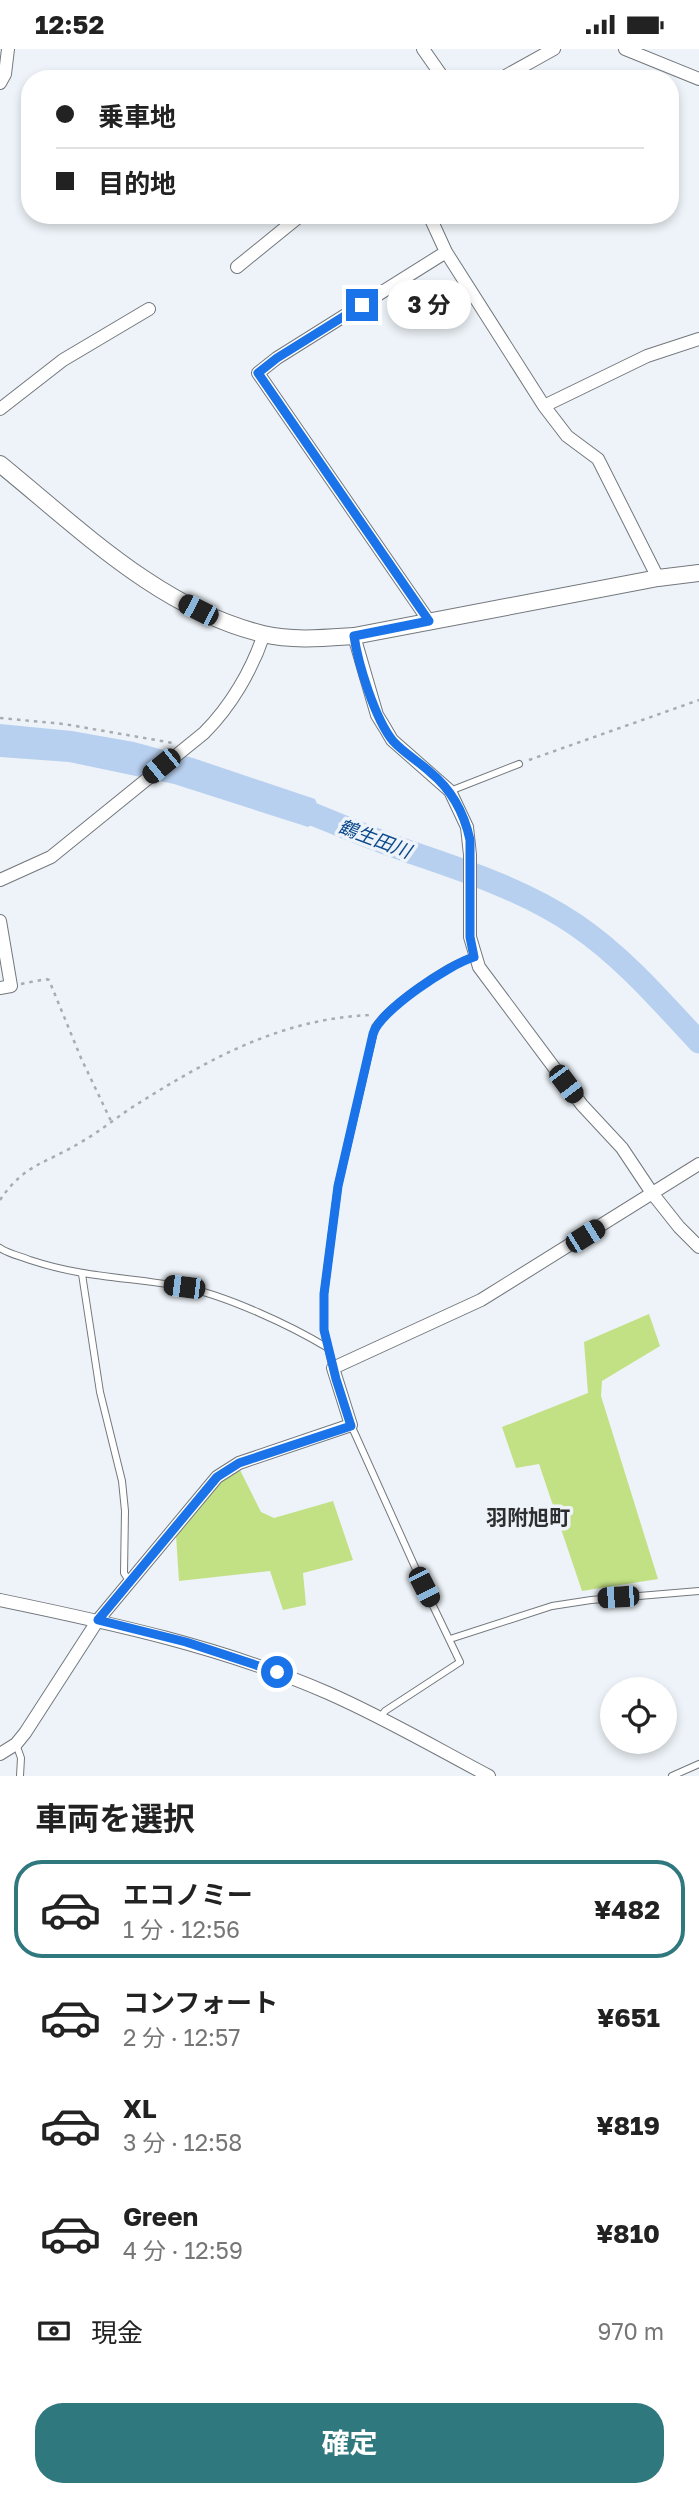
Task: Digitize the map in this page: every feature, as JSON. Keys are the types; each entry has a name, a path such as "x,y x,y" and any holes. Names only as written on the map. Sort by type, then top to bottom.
{"street":[{"path":"0,83 5,73 8,49"},
{"path":"423,49 438,70"},
{"path":"516,70 554,49"},
{"path":"625,49 677,70"},
{"path":"679,71 699,79"},
{"path":"237,267 289,224"},
{"path":"433,224 446,251 544,406 567,436 598,459 658,578"},
{"path":"429,621 258,373 277,358 446,251"},
{"path":"0,409 63,359 149,309"},
{"path":"544,406 647,356 699,339"},
{"path":"0,464 134,572 163,592 220,619 264,634 322,639 354,636 658,578 699,573"},
{"path":"0,880 51,857 210,727 224,711 248,671 264,634"},
{"path":"354,636 377,715 392,740 450,791 467,827 470,855 470,937 474,957 485,978 582,1105 622,1148 679,1227 699,1247"},
{"path":"0,921 6,987"},
{"path":"0,1754 16,1744 26,1733 98,1620 217,1477 239,1463 351,1426 333,1368 481,1300 699,1164"},
{"path":"0,1600 186,1642 277,1672 380,1718 489,1776"}],"lane":[{"path":"450,791 519,764"},
{"path":"333,1368 324,1330 324,1294 338,1186 374,1027 382,1017 456,963 474,957"},
{"path":"0,1248 53,1268 82,1275 184,1287 211,1295 303,1333 328,1347"},
{"path":"82,1275 100,1392 122,1481 125,1511 124,1573 129,1581"},
{"path":"351,1426 460,1662 385,1711 380,1718"},
{"path":"450,1639 552,1606 591,1599 699,1591"},
{"path":"16,1744 20,1758 20,1776"},
{"path":"671,1776 699,1764"}],"path":[{"path":"519,764 699,700"},
{"path":"0,718 64,724 183,748"},
{"path":"6,987 46,979 49,981 111,1121"},
{"path":"0,1201 13,1182 26,1170 83,1142 111,1121 191,1072 273,1033 311,1021 371,1015 382,1017"}],"green space":[{"path":"649,1314 660,1346 602,1381 601,1396 658,1579 582,1591 539,1464 516,1468 502,1427 588,1393 584,1342"},
{"path":"240,1470 261,1512 274,1518 333,1501 353,1560 303,1573 306,1605 283,1610 270,1571 179,1581 176,1535 221,1481"}],"water":[{"path":"0,724 72,731 134,742 193,758 315,799 323,818 308,827 174,784 69,762 0,757"}],"waterway":[{"name":"鶴生田川","path":"295,807 381,842 495,883 557,913 593,937 625,965 699,1042"}],"district":[{"name":"羽附旭町","path":"528,1517"}],"route":[{"path":"277,1672 186,1642 98,1620 217,1477 239,1463 351,1426 324,1330 324,1294 338,1186 374,1027 390,1009 456,963 474,957 470,937 470,840 467,827 450,791 392,740 377,715 354,636 429,621 258,373 277,358 362,305"}]}
